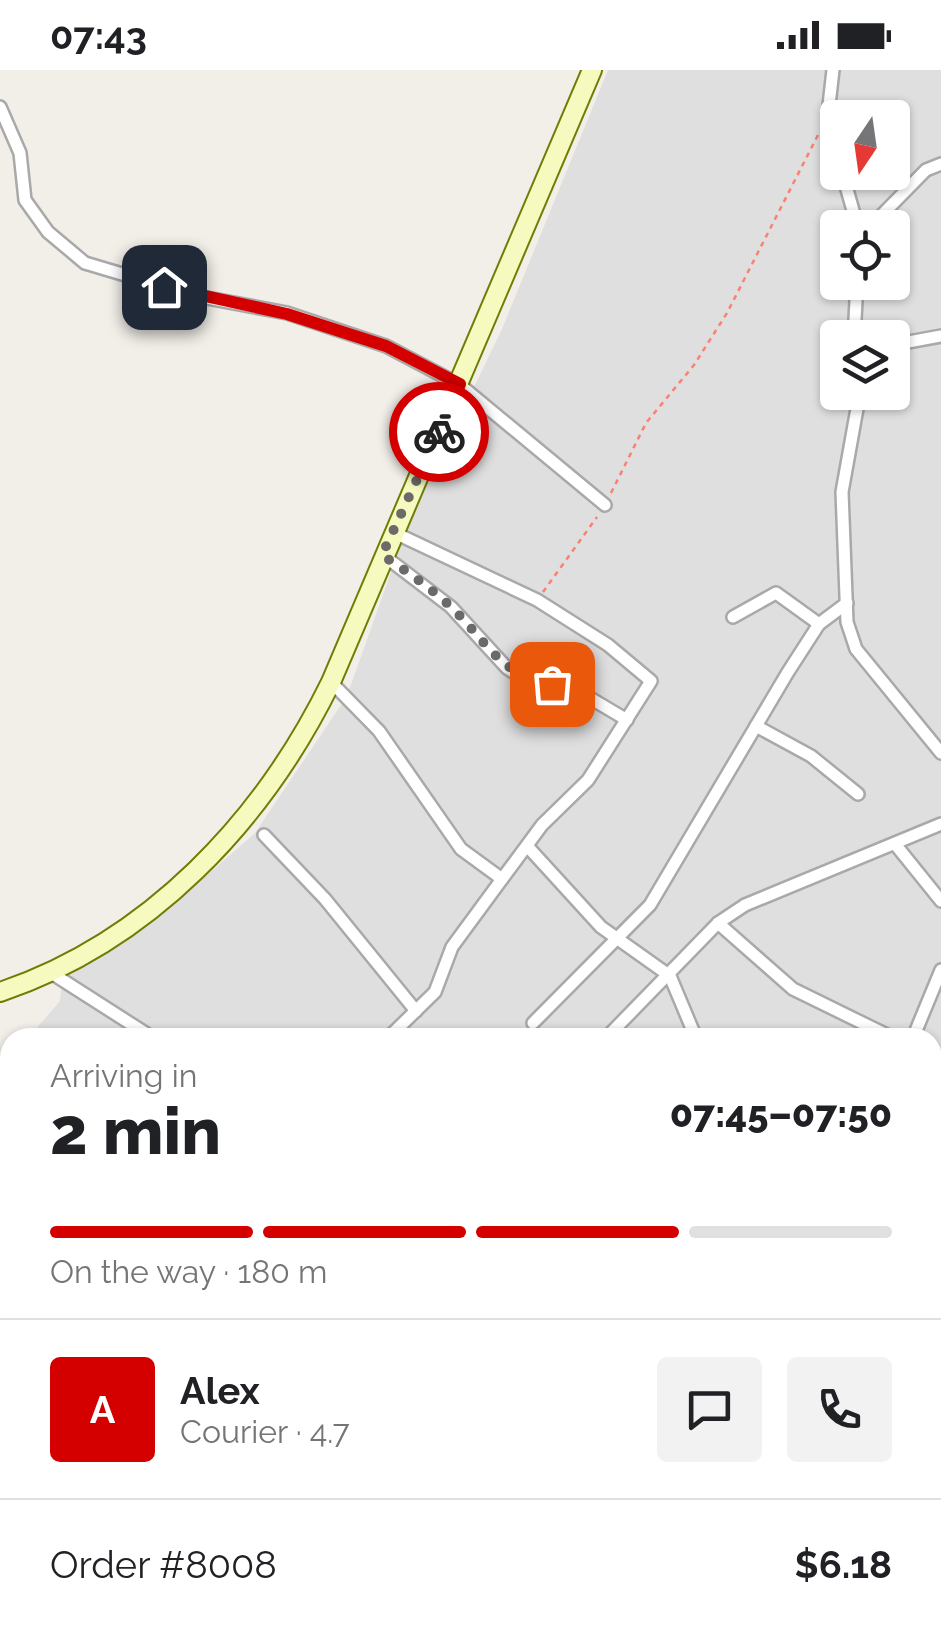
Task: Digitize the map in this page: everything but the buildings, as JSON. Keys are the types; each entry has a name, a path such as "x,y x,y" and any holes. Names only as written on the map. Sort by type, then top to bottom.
{"main road":[{"path":"0,992 54,974 165,899 219,848 282,773 330,682 592,70"}],"street":[{"path":"830,100 833,70"},
{"path":"0,107 20,153 25,200 48,232 85,263 196,296 304,319 386,346 460,384 605,505"},
{"path":"887,210 926,170 941,164"},
{"path":"910,342 941,336"},
{"path":"857,410 842,492 847,622 856,649 941,752"},
{"path":"394,533 537,600 650,677 588,780 542,825 452,947 435,992 398,1028"},
{"path":"382,555 451,607 507,668 521,677 586,695 627,720"},
{"path":"733,617 776,592 819,624"},
{"path":"532,1023 650,905 819,624 848,603"},
{"path":"330,682 379,732 473,862 502,879"},
{"path":"756,726 811,756 858,794"},
{"path":"616,1028 718,922 765,895 941,824"},
{"path":"264,835 325,899 416,1011"},
{"path":"895,844 941,902"},
{"path":"528,847 601,927 670,976 692,1028"},
{"path":"718,922 794,990 872,1028"},
{"path":"917,1028 941,970"},
{"path":"54,974 138,1028"}],"path":[{"path":"537,600 605,505 646,423 694,365 727,313 820,130"}],"shaded area":[{"path":"608,70 941,70 941,1028 37,1028 60,1001 63,976 158,918 255,833 347,696 408,524 502,329"}],"way so far":[{"path":"439,432 382,555 451,607 491,656 521,677 552,684"}],"route":[{"path":"164,287 287,314 386,346 460,384 439,432"}]}
